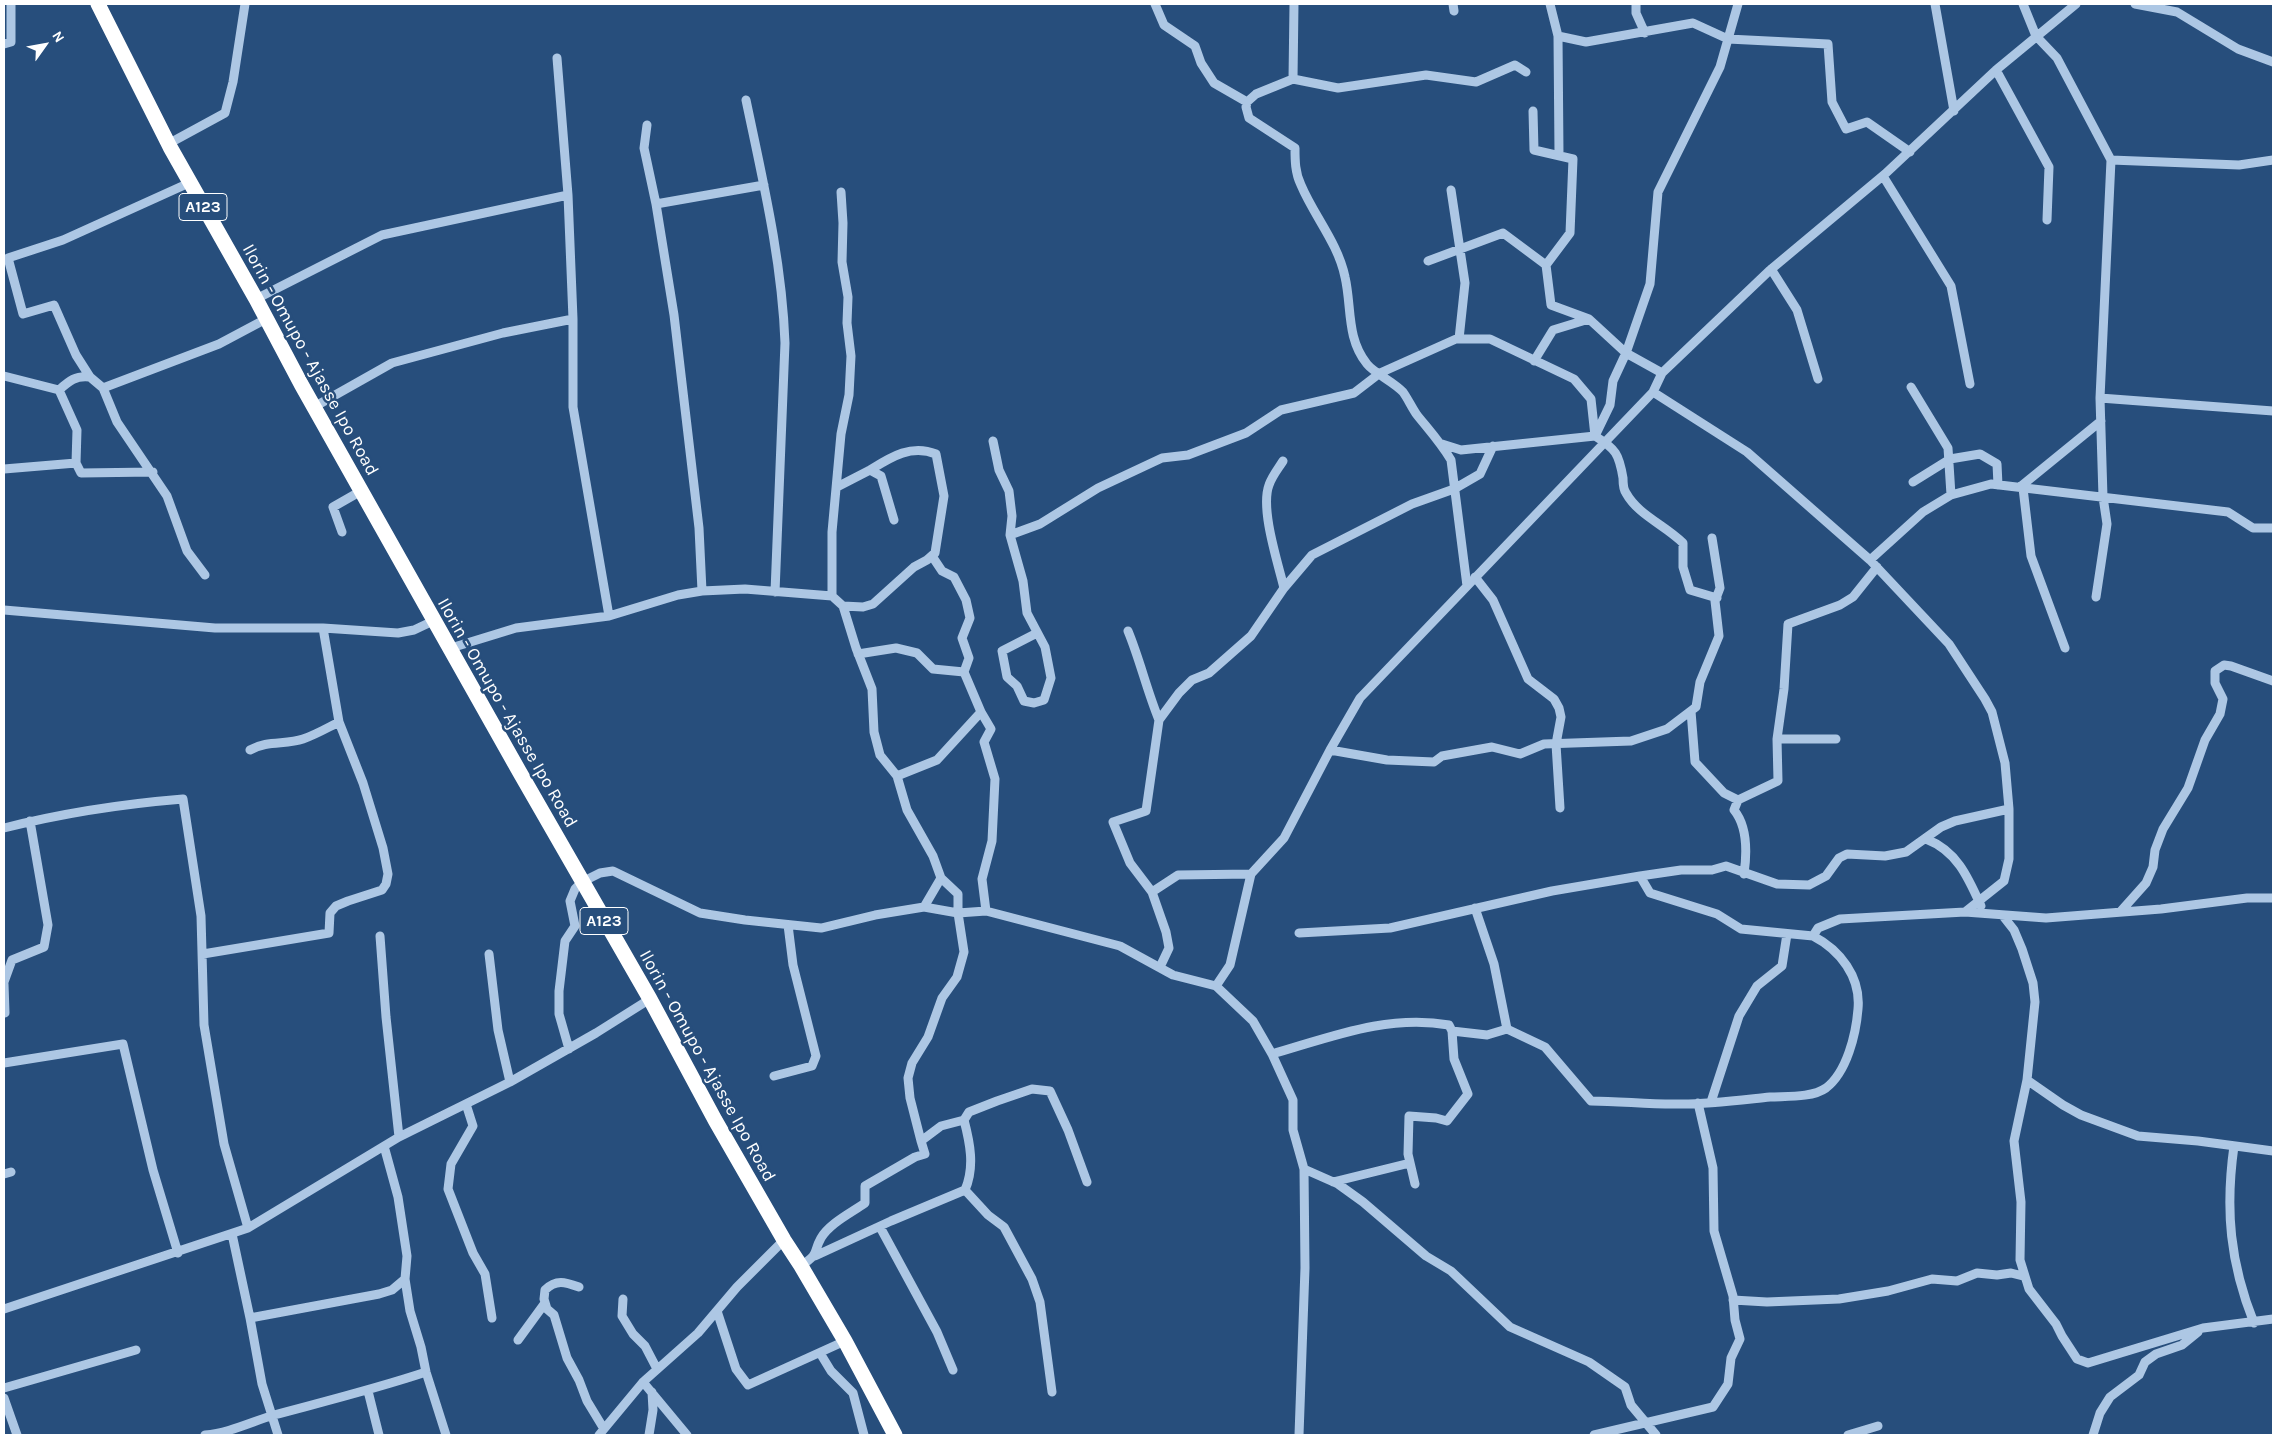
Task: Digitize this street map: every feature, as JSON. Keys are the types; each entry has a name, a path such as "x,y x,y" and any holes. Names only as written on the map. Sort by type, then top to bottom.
{"highway":[{"name":"Ilorin - Omupo - Ajasse Ipo Road","path":"98,4 189,183 256,299 434,621 650,998 715,1120 845,1342 895,1435"}],"street":[{"path":"4,44 11,42 11,4"},
{"path":"168,144 225,112 233,82 245,4"},
{"path":"1155,4 1164,25 1195,46 1201,63 1214,83 1247,102"},
{"path":"1293,79 1294,4"},
{"path":"1550,4 1558,36 1559,154"},
{"path":"1636,4 1636,13 1646,33"},
{"path":"1595,436 1610,405 1613,381 1626,353 1650,284 1658,192 1720,67 1738,4"},
{"path":"1935,4 1954,111"},
{"path":"2023,4 2036,36 2058,58 2111,160 2100,398 2103,496 2107,524 2096,597"},
{"path":"1216,986 1230,965 1251,874 1284,838 1313,786 1330,750 1360,698 1653,392 1662,373 1771,269 1883,176 1996,70 2076,4"},
{"path":"2135,4 2177,12 2238,49 2273,62"},
{"path":"2171,4 2177,12"},
{"path":"1558,36 1586,42 1646,33 1693,23 1728,39 1828,44 1832,102 1846,129 1867,122 1910,152"},
{"path":"558,58 568,195 573,319 573,407 609,616"},
{"path":"1467,586 1451,460 1442,444 1416,414 1403,393 1380,373 1368,366 1351,332 1345,276 1337,253 1301,185 1296,167 1295,148 1249,118 1246,107 1247,102 1256,94 1293,79 1338,88 1426,75 1476,82 1515,65 1526,72"},
{"path":"1996,70 2049,167 2047,220"},
{"path":"746,100 780,271 785,343 775,592"},
{"path":"1534,110 1534,150 1559,154 1573,159 1570,233 1546,265 1551,305 1589,319 1626,353 1662,373"},
{"path":"647,125 644,148 656,204 674,315 699,528 702,591"},
{"path":"2111,160 2239,165 2273,160"},
{"path":"1883,176 1951,286 1970,384"},
{"path":"189,183 63,240 8,258 23,314 54,305 76,355 90,377 103,388 117,422 138,456 153,472 167,496 187,551 204,575"},
{"path":"656,204 764,185"},
{"path":"1451,190 1465,283 1459,339"},
{"path":"832,596 832,532 841,434 848,395 851,356 847,323 848,297 842,262 843,223 841,192"},
{"path":"256,299 382,235 568,195"},
{"path":"1428,261 1503,233 1546,265"},
{"path":"1771,269 1797,310 1818,379"},
{"path":"103,388 219,344 266,319"},
{"path":"314,407 392,363 503,333 573,319"},
{"path":"1534,361 1553,330 1589,319"},
{"path":"1010,535 1040,524 1098,488 1162,458 1188,455 1246,433 1281,410 1354,393 1380,373 1459,339 1490,339 1574,379 1591,399 1595,436"},
{"path":"4,376 59,390 80,375 90,377"},
{"path":"1911,387 1948,448 1952,495"},
{"path":"59,390 77,430 76,463 81,474 153,472"},
{"path":"1653,392 1748,452 1870,560 1949,644 1986,699 1992,712 2005,763 2009,809 2009,859 2004,881 1998,888 1964,912"},
{"path":"2100,398 2273,411"},
{"path":"2021,488 2101,421"},
{"path":"1442,444 1461,450 1595,436 1620,457 1624,491 1637,508 1670,530 1683,543 1683,567 1690,590 1717,598"},
{"path":"993,441 999,470 1009,491 1012,516 1010,535 1023,581 1027,613 1038,633 1045,646 1051,678 1044,700 1034,703 1024,701 1017,686 1007,676 1002,651 1038,633"},
{"path":"1160,967 1170,948 1166,932 1152,892 1130,863 1113,822 1146,811 1159,720 1179,693 1192,680 1209,673 1251,636 1284,588 1312,555 1412,504 1454,489 1480,474 1493,446"},
{"path":"837,487 899,453 926,450 936,454 944,496 935,553 914,567 873,604 863,607 844,606"},
{"path":"1913,482 1950,459 1980,454 1997,464 1998,485"},
{"path":"1283,461 1268,486 1266,504 1272,543 1284,588"},
{"path":"4,469 76,463"},
{"path":"870,470 881,476 894,520"},
{"path":"1870,560 1924,512 1952,495 1991,484 2228,512 2253,528 2273,528"},
{"path":"2021,488 2031,556 2065,648"},
{"path":"342,532 333,507 361,491"},
{"path":"1330,750 1387,760 1434,762 1442,756 1492,748 1520,754 1544,744 1631,741 1667,729 1696,707 1700,682 1719,636 1715,601 1720,588 1712,538"},
{"path":"932,556 942,571 954,577 966,600 970,618 962,638 969,658 964,672 981,712 991,729 984,742 995,779 992,841 982,878 986,911"},
{"path":"1744,874 1747,857 1744,828 1741,817 1734,810 1738,800 1778,781 1777,739 1784,689 1788,624 1840,605 1853,597 1877,567"},
{"path":"1475,577 1493,600 1528,679 1554,699 1559,708 1561,717 1556,744 1560,808"},
{"path":"451,648 516,628 609,616 678,595 702,591 745,589 832,596 844,606 858,654 872,688 876,743 880,755 897,776 906,810 933,856 941,878 958,894 958,913 964,952 957,977 942,998 928,1037 912,1062 908,1078 910,1098 925,1154 909,1160 865,1186 865,1203 842,1219 822,1238 815,1256"},
{"path":"4,610 215,628 323,628 398,633 414,630 434,621"},
{"path":"203,954 329,933 330,913 336,906 377,894 386,884 388,874 383,848 363,783 339,722 323,628"},
{"path":"1128,631 1138,655 1146,688 1159,720"},
{"path":"858,654 896,648 917,653 933,669 964,672"},
{"path":"2121,911 2146,883 2153,867 2155,850 2162,829 2188,788 2205,740 2220,714 2223,699 2216,683 2214,671 2224,665 2231,666 2273,681"},
{"path":"1691,711 1695,762 1724,793 1738,800"},
{"path":"897,776 936,760 981,712"},
{"path":"250,750 258,746 277,742 304,739 339,722"},
{"path":"1777,739 1836,739"},
{"path":"4,828 30,821 142,803 183,799 201,916 204,1025 224,1144 248,1228"},
{"path":"1299,933 1390,928 1552,891 1681,870 1712,870 1726,866 1744,874 1777,884 1809,885 1826,876 1839,858 1847,854 1885,856 1906,852 1941,827 1955,821 2009,809"},
{"path":"5,1012 4,983 12,960 44,947 48,937 48,926 30,821"},
{"path":"1926,839 1949,851 1966,874 1985,914"},
{"path":"570,1048 559,1014 561,969 565,941 575,926 570,901 571,896 582,882 600,873 613,870 700,913 788,925 822,928 875,915 924,907 958,913 986,911 1120,946 1173,975 1216,986 1253,1021 1272,1054 1293,1100 1293,1130 1304,1169 1305,1268 1299,1435"},
{"path":"1152,892 1178,875 1251,874"},
{"path":"1452,1031 1487,1035 1507,1029 1546,1047 1591,1101 1698,1103 1812,1093 1825,1089 1839,1074 1851,1044 1859,999 1850,968 1828,946 1813,936 1741,929 1717,914 1650,893 1640,876"},
{"path":"924,907 941,878"},
{"path":"1813,936 1818,928 1840,919 1858,920 1964,912 2046,918 2247,898 2273,898"},
{"path":"1475,908 1494,964 1507,1029"},
{"path":"2003,916 2014,930 2022,949 2035,1002 2026,1080 2014,1141 2021,1202 2020,1251 2023,1276 2029,1289 2056,1324 2077,1360 2088,1363 2203,1328 2254,1323 2273,1319"},
{"path":"774,1076 812,1066 816,1056 793,965 788,925"},
{"path":"1710,1102 1739,1016 1757,986 1782,966 1787,934"},
{"path":"380,936 386,1017 399,1137"},
{"path":"489,954 498,1030 510,1082"},
{"path":"4,1309 178,1253 248,1228 399,1137 510,1082 570,1048 650,998"},
{"path":"1272,1054 1387,1022 1432,1022 1449,1025 1452,1031 1454,1059 1468,1094 1447,1121 1436,1118 1408,1116 1408,1154 1415,1184"},
{"path":"4,1063 123,1044 153,1170 178,1253"},
{"path":"2026,1080 2069,1108 2138,1136 2273,1151"},
{"path":"921,1141 942,1126 964,1120 969,1112 1032,1090 1050,1091 1068,1130 1087,1182"},
{"path":"1594,1435 1714,1406 1728,1384 1731,1358 1740,1339 1735,1320 1733,1300 1714,1231 1713,1168 1698,1103"},
{"path":"466,1104 473,1126 451,1164 448,1189 473,1254 485,1274 492,1318"},
{"path":"801,1266 815,1256 965,1190 969,1178 971,1147 964,1120"},
{"path":"384,1146 400,1206 407,1256 405,1279 410,1311 421,1347 426,1372 446,1435"},
{"path":"2234,1146 2230,1169 2231,1241 2241,1291 2254,1323"},
{"path":"1333,1182 1410,1162"},
{"path":"1304,1169 1333,1182 1376,1212 1426,1256 1451,1271 1510,1327 1589,1362 1625,1387 1631,1405 1656,1435"},
{"path":"965,1190 988,1215 1004,1227 1037,1288 1052,1392"},
{"path":"880,1227 937,1332 953,1370"},
{"path":"232,1234 262,1384 278,1435"},
{"path":"579,1287 564,1282 552,1283 545,1290 545,1303 547,1309 554,1315 567,1358 602,1432 643,1382 698,1333 737,1287 784,1240"},
{"path":"1733,1300 1767,1302 1839,1299 1888,1291 1932,1279 1957,1281 1977,1273 1997,1275 2011,1273 2023,1276"},
{"path":"250,1318 379,1294 392,1290 405,1279"},
{"path":"623,1299 622,1316 633,1334 645,1346 657,1369"},
{"path":"518,1340 545,1303"},
{"path":"717,1311 736,1369 748,1386 845,1342"},
{"path":"2092,1435 2100,1413 2110,1397 2139,1375 2145,1362 2156,1354 2182,1345 2203,1328"},
{"path":"4,1388 136,1350"},
{"path":"820,1353 831,1371 853,1393 864,1435"},
{"path":"205,1435 222,1434 271,1416 368,1391 426,1372"},
{"path":"643,1382 687,1435"},
{"path":"368,1391 379,1435"},
{"path":"649,1435 652,1392"},
{"path":"4,1398 17,1435"},
{"path":"1848,1435 1878,1426"}]}
